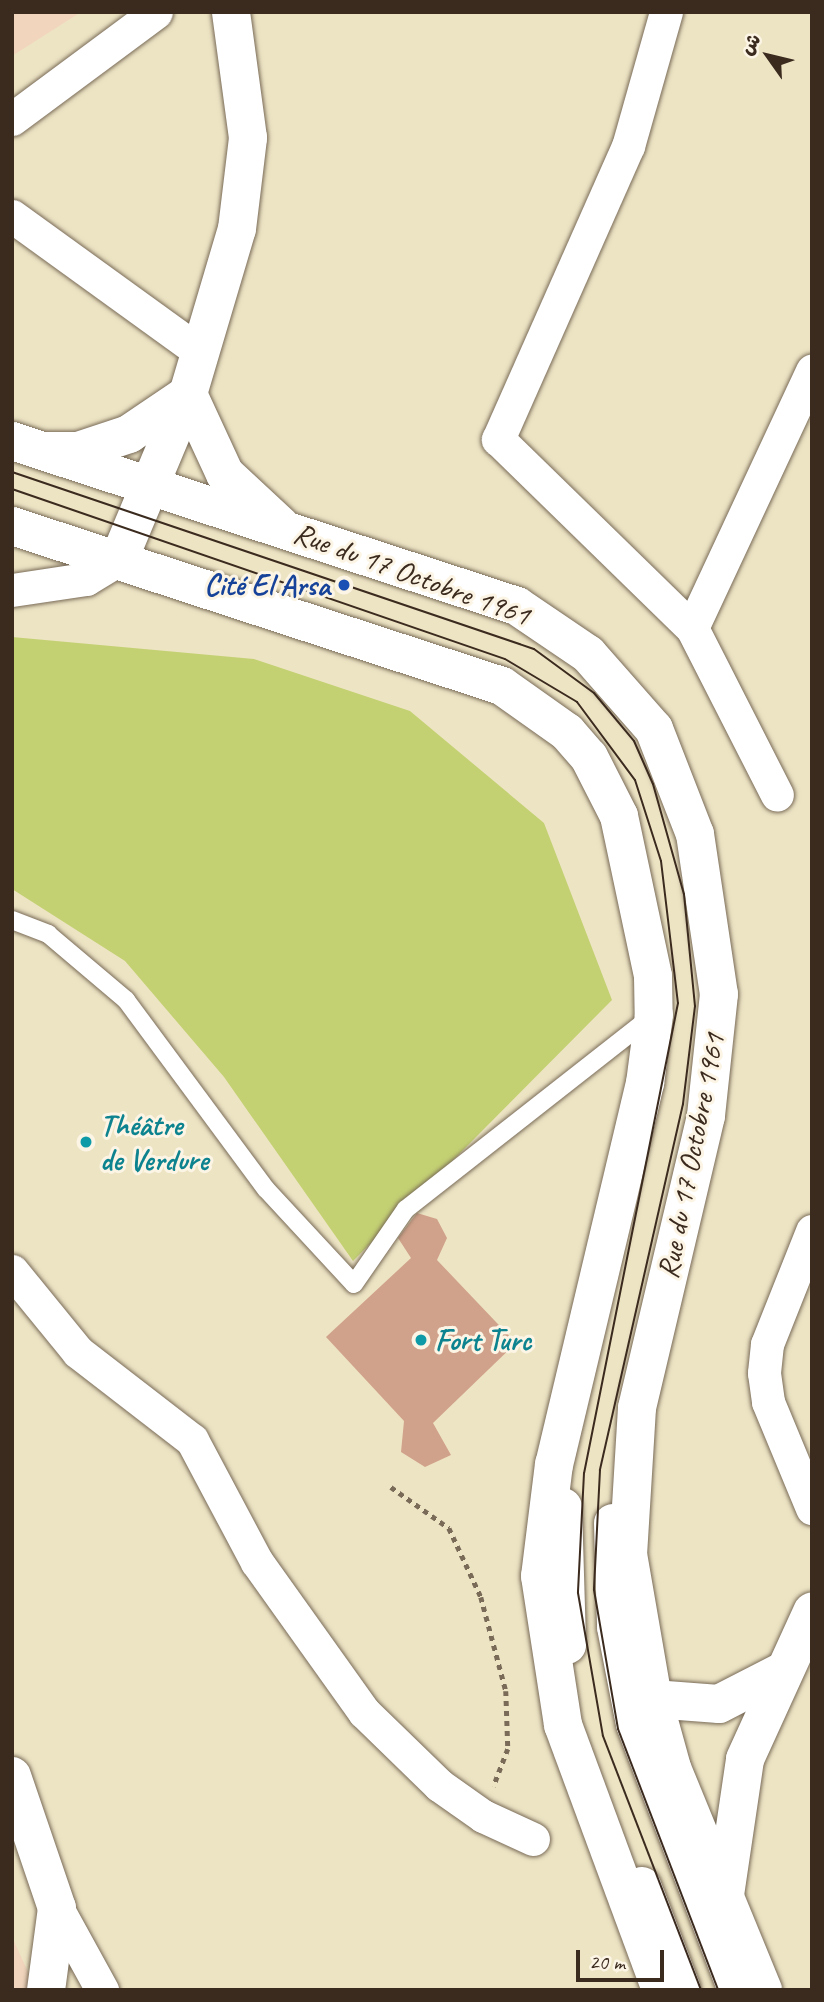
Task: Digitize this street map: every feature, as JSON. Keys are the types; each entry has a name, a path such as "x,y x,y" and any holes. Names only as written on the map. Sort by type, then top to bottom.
{"main road":[{"path":"119,559 154,486 188,394 237,229 248,138 230,12"},
{"path":"28,446 78,451 129,434 188,394"},
{"path":"188,394 225,474 281,526"},
{"name":"Rue du 17 Octobre 1961","path":"28,446 480,592 553,628 623,688 654,729 677,779 708,890 719,994 717,1053 637,1408 628,1554 653,1699 672,1768 763,1990"},
{"name":"Rue du 17 Octobre 1961","path":"12,526 502,686 559,724 589,757 619,817 653,976 654,1015 645,1083 595,1307 542,1525 544,1627 563,1725 661,1990"},
{"path":"595,1307 564,1495 561,1551 574,1696 682,1990"},
{"path":"637,1408 612,1532 616,1627 635,1724 737,1990"},
{"path":"724,1895 734,1803 779,1673 812,1612"},
{"path":"653,1699 719,1704 779,1673"},
{"path":"12,1776 57,1908 46,1990"}],"street":[{"path":"12,119 156,12"},
{"path":"666,12 628,146 498,439 692,628 777,795"},
{"path":"12,216 200,352"},
{"path":"692,628 812,371"},
{"path":"12,590 86,579 119,559"},
{"path":"812,1231 767,1343 764,1373 768,1402 812,1508"},
{"path":"12,1271 78,1352 192,1440 257,1562 364,1712 439,1785 483,1816 533,1839"},
{"path":"57,1908 102,1990"}],"lane":[{"path":"12,920 48,933 126,1000 266,1189 354,1284 406,1209 654,1015"}],"path":[{"path":"391,1487 449,1528 481,1597 506,1690 509,1749 483,1816"}],"shaded area":[{"path":"12,12 81,12 12,56"},
{"path":"12,1937 36,1989 36,1990 12,1990"}],"green space":[{"path":"12,637 254,659 410,711 544,823 612,1000 353,1261 224,1077 125,961 12,889"}],"building":[{"name":"Fort Turc","path":"417,1213 437,1219 447,1238 437,1260 516,1343 433,1423 451,1455 425,1467 401,1452 404,1421 326,1337 411,1258 398,1238"}],"tram line":[{"path":"12,472 534,649 594,693 634,741 653,784 684,894 695,1006 683,1104 600,1470 594,1590 618,1729 718,1990"},
{"path":"12,489 505,659 577,702 635,780 661,861 678,1003 584,1473 578,1593 603,1736 701,1990"}],"place":[{"name":"Cité El Arsa","path":"344,585"},
{"name":"Théâtre de Verdure","path":"86,1142"},
{"name":"Fort Turc","path":"421,1340"}]}
